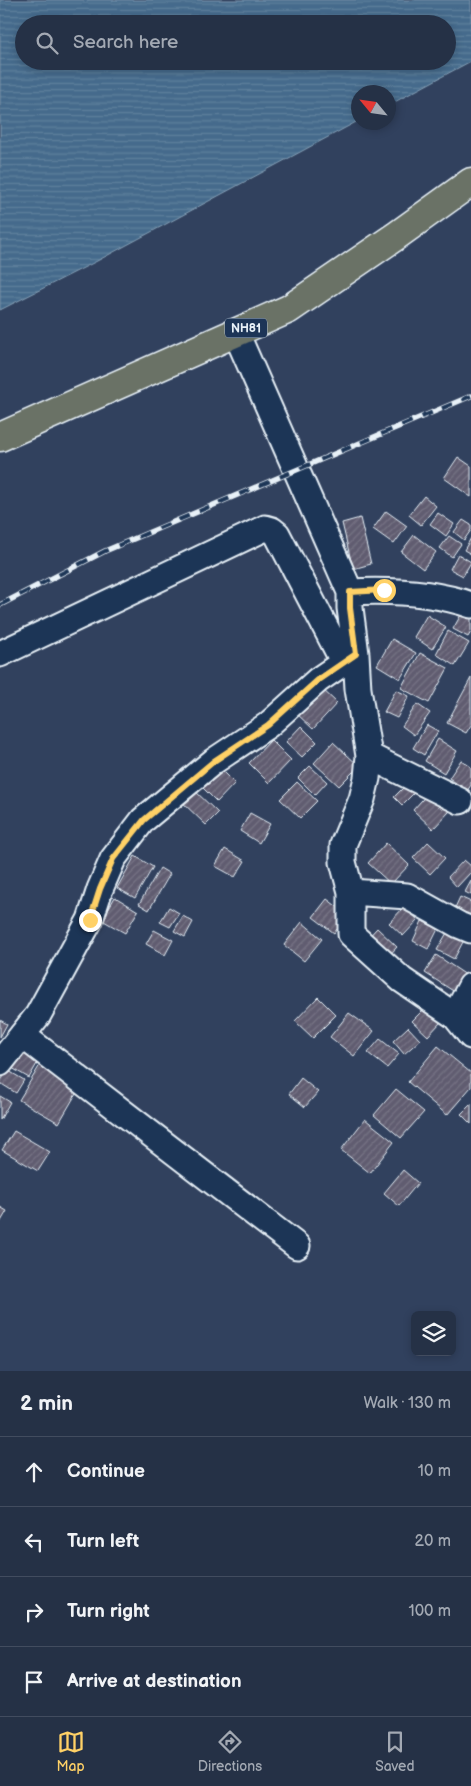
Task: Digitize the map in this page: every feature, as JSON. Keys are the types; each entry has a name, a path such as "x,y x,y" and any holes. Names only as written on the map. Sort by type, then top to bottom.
{"highway":[{"name":"NH81","path":"0,437 289,309 471,182"}],"street":[{"path":"236,333 350,592 349,658"},
{"path":"0,654 265,528 277,534 349,658 358,689 368,756 367,778 362,798 343,845 343,862 351,892 351,934 402,980 455,1016 471,1036"},
{"path":"350,592 384,590 454,599 471,605"},
{"path":"0,1063 38,1015 90,920 100,889 113,859 144,820 214,761 268,725 318,680 349,658"},
{"path":"368,756 460,801"},
{"path":"351,892 407,896 458,925 471,930"},
{"path":"455,1016 471,986"},
{"path":"22,1035 297,1246"}],"water":[{"path":"0,0 471,0 471,61 456,69 456,15 15,15 15,70 454,70 396,101 396,85 351,85 351,125 97,261 0,310"}],"building":[{"path":"458,457 471,466 471,497 444,478"},
{"path":"424,496 436,506 421,525 409,515"},
{"path":"386,511 407,526 394,544 373,529"},
{"path":"438,513 454,524 446,536 430,524"},
{"path":"360,518 371,564 353,569 342,523"},
{"path":"463,520 471,525 471,530 464,540 454,532"},
{"path":"414,535 436,552 423,569 401,552"},
{"path":"449,536 461,544 452,557 440,548"},
{"path":"471,538 471,554 464,550"},
{"path":"458,554 471,562 463,576 450,569"},
{"path":"463,611 471,616 471,632 468,637 453,629"},
{"path":"427,615 446,627 432,649 414,637"},
{"path":"448,631 469,643 455,666 436,654"},
{"path":"392,639 416,653 400,679 377,665"},
{"path":"420,653 448,668 429,703 401,688"},
{"path":"471,678 471,725 466,733 447,723"},
{"path":"320,687 337,703 313,729 296,713"},
{"path":"396,690 409,696 397,718 384,712"},
{"path":"417,704 430,713 414,735 402,726"},
{"path":"427,725 438,731 424,755 413,748"},
{"path":"301,726 317,742 302,757 286,742"},
{"path":"438,739 457,751 444,773 425,761"},
{"path":"271,740 291,760 269,783 249,763"},
{"path":"333,742 359,766 339,786 314,763"},
{"path":"461,760 471,767 471,785 467,791 449,778"},
{"path":"310,766 327,782 315,795 298,778"},
{"path":"219,767 235,783 217,802 201,786"},
{"path":"410,781 418,789 402,805 394,797"},
{"path":"297,782 317,801 300,818 280,799"},
{"path":"192,788 218,813 206,825 180,800"},
{"path":"430,791 450,811 433,829 413,810"},
{"path":"250,813 270,824 259,843 240,831"},
{"path":"428,842 445,858 430,874 413,858"},
{"path":"386,843 409,865 391,884 368,863"},
{"path":"225,849 245,861 235,877 215,866"},
{"path":"135,856 153,867 135,898 117,888"},
{"path":"464,860 471,866 471,872 457,887 448,877"},
{"path":"160,868 170,874 149,910 139,904"},
{"path":"471,881 471,895 465,892"},
{"path":"115,897 138,911 125,933 102,920"},
{"path":"460,897 471,902 471,918 454,910"},
{"path":"327,899 348,915 334,933 313,917"},
{"path":"169,907 179,913 170,927 160,922"},
{"path":"404,907 418,920 403,936 389,923"},
{"path":"183,916 193,922 185,937 174,931"},
{"path":"422,921 438,929 428,949 413,941"},
{"path":"302,922 322,939 304,961 284,945"},
{"path":"377,928 397,947 384,961 364,942"},
{"path":"154,930 173,940 165,955 146,944"},
{"path":"448,931 464,940 454,959 437,950"},
{"path":"436,955 469,977 458,994 425,973"},
{"path":"318,997 336,1015 313,1038 295,1021"},
{"path":"426,1007 441,1022 428,1036 412,1021"},
{"path":"349,1013 374,1031 354,1056 330,1037"},
{"path":"0,1020 7,1024 0,1037"},
{"path":"408,1027 420,1040 404,1054 393,1041"},
{"path":"380,1039 399,1054 387,1068 368,1053"},
{"path":"438,1046 471,1073 471,1087 447,1115 408,1082"},
{"path":"22,1050 39,1060 29,1078 12,1068"},
{"path":"40,1065 80,1087 59,1123 19,1100"},
{"path":"7,1070 24,1080 16,1093 0,1083"},
{"path":"301,1078 318,1092 305,1107 289,1094"},
{"path":"396,1089 424,1112 401,1138 374,1115"},
{"path":"0,1096 10,1102 0,1120"},
{"path":"471,1104 471,1124 461,1114"},
{"path":"365,1119 394,1142 370,1173 341,1150"},
{"path":"14,1131 50,1152 38,1171 2,1150"},
{"path":"403,1170 418,1183 399,1206 384,1193"},
{"path":"0,1207 7,1211 0,1223"}],"railway":[{"path":"0,605 105,551 471,396"}],"route":[{"path":"90,920 100,889 113,859 144,820 214,761 268,725 318,680 343,661 356,654 350,608 350,592 384,590"}]}
